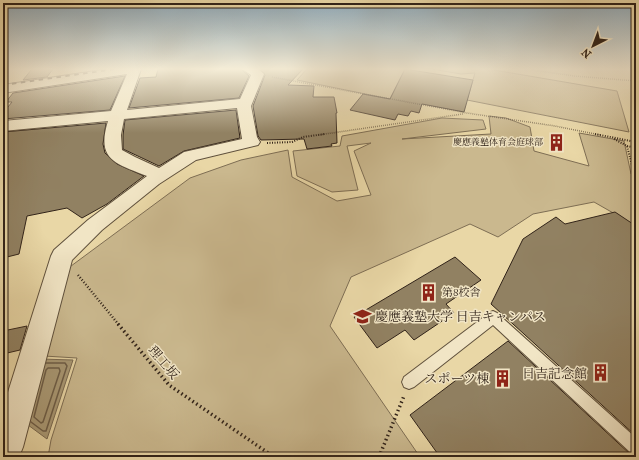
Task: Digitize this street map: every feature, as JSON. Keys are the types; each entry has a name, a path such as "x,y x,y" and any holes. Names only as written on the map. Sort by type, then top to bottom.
{"street":[{"path":"126,90 117,115 112,145 114,152 121,157 161,175"},
{"path":"3,454 7,447 62,256 95,225 161,175 190,156 252,142 249,137 244,105 246,104 249,90"},
{"path":"3,126 246,104"}],"lane":[{"path":"409,382 493,317 636,448"}],"path":[{"path":"349,90 467,113 555,126 636,142"},
{"path":"252,142 292,142 303,137 467,113"},
{"path":"611,137 627,146 636,148"},
{"path":"627,146 636,175"},
{"name":"理工坂","path":"62,256 169,385 274,457"},
{"path":"379,457 409,382"}],"shaded area":[{"path":"348,90 394,90 390,99"},
{"path":"470,90 617,91 629,132 467,100"},
{"path":"489,116 506,118 530,127 534,151 589,166 579,133 624,141 631,174 636,176 636,226 594,202 533,214 498,237 470,224 351,277 330,326 420,457 48,457 51,440 77,358 44,356 67,269 190,178 241,160 288,150 292,177 337,201 371,195 354,151 371,143 347,146 358,190 332,192 297,176 293,151 340,146 342,136 442,118 483,120 486,129 402,139 491,134"}],"water":[{"path":"40,359 73,360 47,439 24,422"}],"building":[{"path":"30,90 119,90 110,110 3,119 3,113 12,102 6,102 13,93"},
{"path":"135,90 242,90 239,98 129,108"},
{"path":"259,90 314,90 313,97 334,97 337,113 337,143 331,144 332,146 307,149 304,139 261,140 258,136 253,106"},
{"path":"394,90 470,90 464,112 422,104 419,113 411,111 408,116 398,114 395,120 350,110 363,94 390,99"},
{"path":"236,110 240,138 184,151 159,166 123,149 125,120"},
{"path":"106,123 103,144 105,153 117,164 144,176 107,204 82,218 67,208 27,216 19,254 3,258 3,132"},
{"name":"日吉記念館","path":"615,212 636,226 636,436 491,304 523,239 556,217 565,224"},
{"name":"第8校舎","path":"455,257 481,280 446,304 454,313 414,340 405,330 377,348 354,317"},
{"path":"27,326 20,350 3,354 3,331"},
{"name":"スポーツ棟","path":"508,341 635,457 440,457 410,415"}],"place":[{"name":"慶應義塾体育会庭球部","path":"556,142"},
{"name":"第8校舎","path":"429,292"},
{"name":"慶應義塾大学 日吉キャンパス","path":"362,316"},
{"name":"日吉記念館","path":"600,373"},
{"name":"スポーツ棟","path":"502,378"}]}
